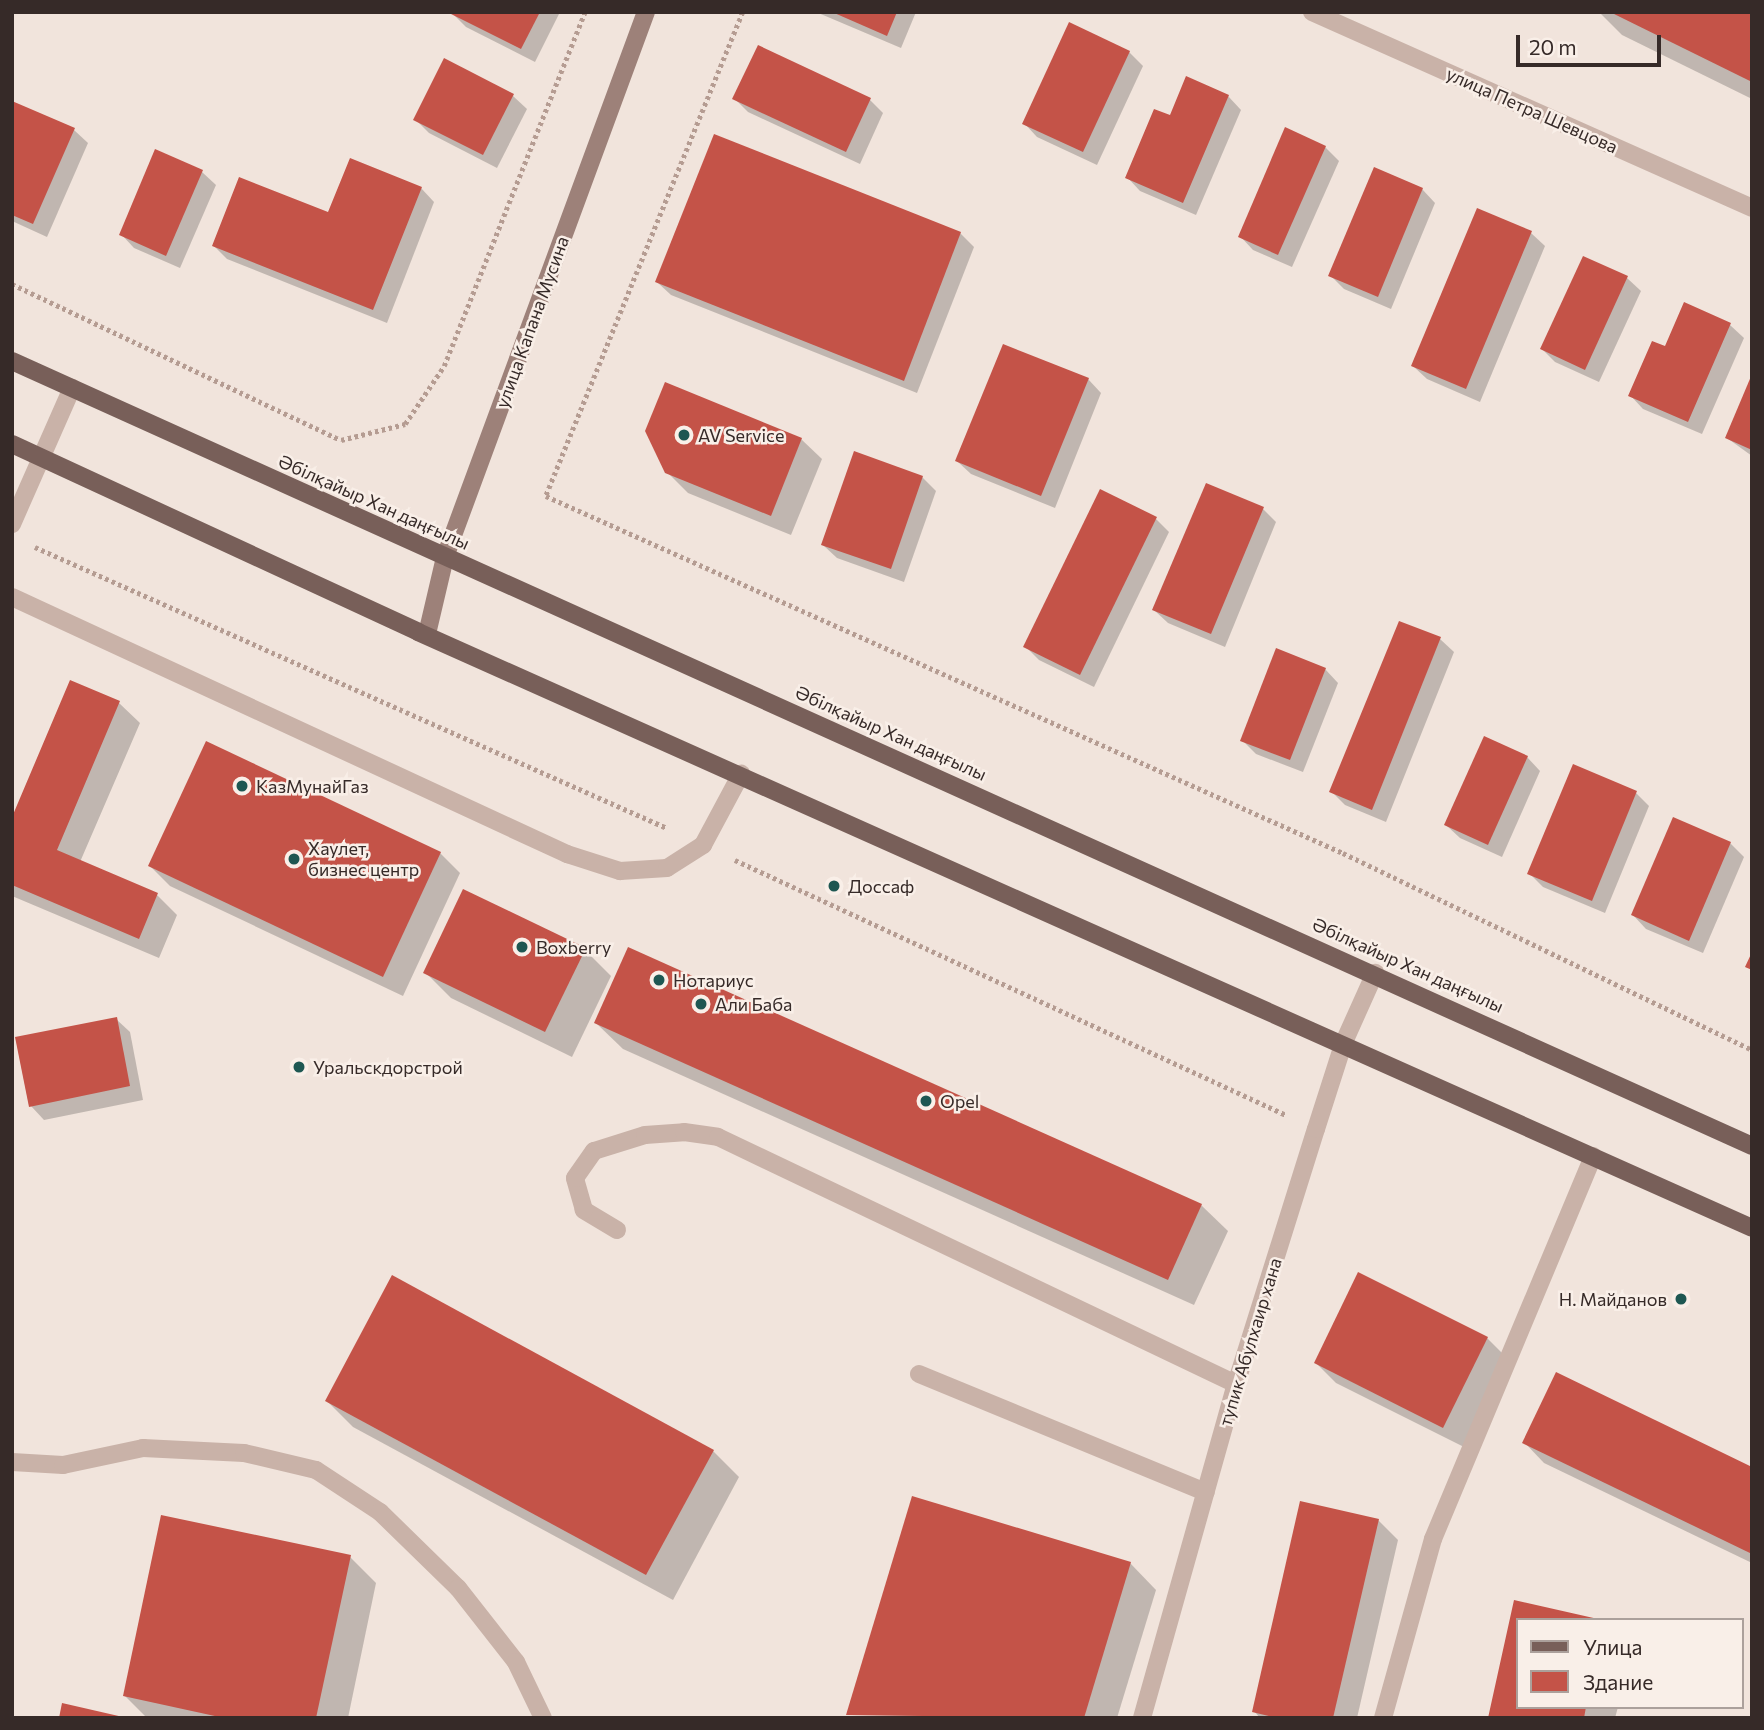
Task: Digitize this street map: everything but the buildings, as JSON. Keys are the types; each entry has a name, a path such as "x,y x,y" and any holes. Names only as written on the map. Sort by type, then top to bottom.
{"main road":[{"name":"Әбілқайыр Хан даңғылы","path":"12,361 1375,973 1752,1146"},
{"path":"12,444 427,634 1344,1042 1752,1228"}],"street":[{"name":"улица Капана Мусина","path":"427,634 445,557 646,12"},
{"name":"улица Петра Шевцова","path":"1312,12 1752,208"},
{"path":"12,524 72,388"},
{"path":"12,597 567,854 620,871 667,868 703,845 741,774"},
{"name":"тупик Абулхаир хана","path":"1142,1718 1236,1384 1344,1042 1375,973"},
{"path":"617,1230 584,1210 575,1178 594,1151 645,1135 684,1132 718,1137 1236,1384"},
{"path":"1383,1718 1433,1539 1592,1156"},
{"path":"919,1374 1206,1492"},
{"path":"12,1462 63,1465 143,1448 244,1453 316,1470 380,1512 458,1588 516,1662 543,1718"}],"path":[{"path":"12,284 341,440 405,424 444,366 585,12"},
{"path":"743,12 547,496 1343,853 1752,1050"}],"place":[{"name":"AV Service","path":"684,435"},
{"name":"КазМунайГаз","path":"242,786"},
{"name":"Хаулет, бизнес центр","path":"294,859"},
{"name":"Доссаф","path":"834,886"},
{"name":"Boxberry","path":"522,947"},
{"name":"Нотариус","path":"659,980"},
{"name":"Али Баба","path":"701,1004"},
{"name":"Уральскдорстрой","path":"299,1067"},
{"name":"Opel","path":"926,1101"},
{"name":"Н. Майданов","path":"1681,1299"}]}
